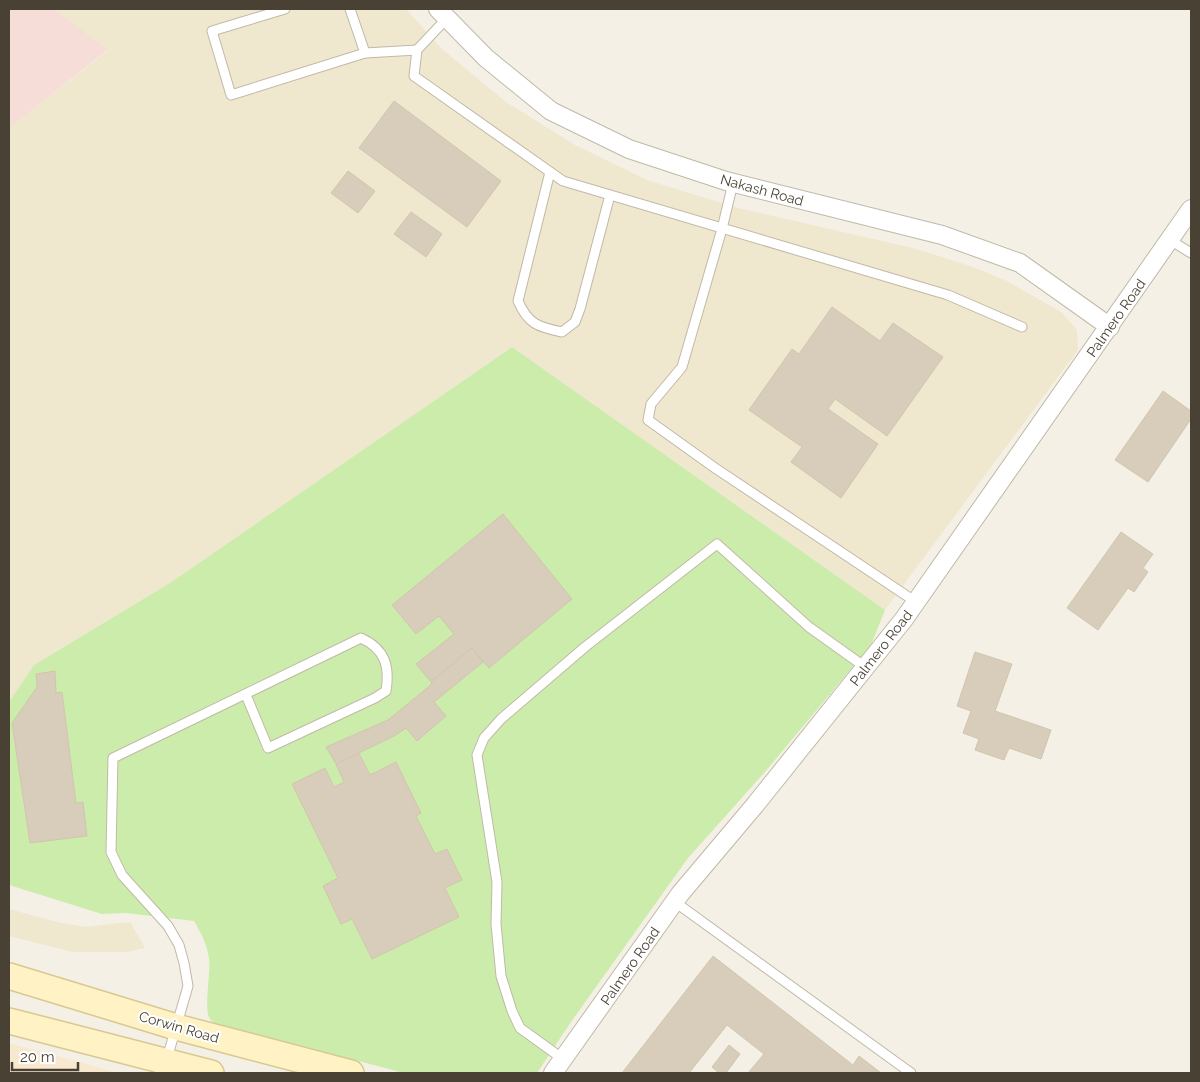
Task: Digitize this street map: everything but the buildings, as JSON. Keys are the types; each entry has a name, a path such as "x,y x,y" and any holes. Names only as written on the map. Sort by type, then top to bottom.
{"main road":[{"name":"Corwin Road","path":"9,976 176,1027 351,1073"},
{"path":"9,1020 163,1068 211,1073"}],"street":[{"name":"Nakash Road","path":"442,13 486,58 551,111 629,149 733,183 942,235 1020,263 1110,327"},
{"name":"Palmero Road","path":"558,1066 675,902 866,667 916,602 1191,209"}],"lane":[{"path":"285,9 212,31 231,95 365,52 416,50"},
{"path":"350,9 365,52"},
{"path":"442,13 416,50 414,76 563,181 948,295 1022,327"},
{"path":"550,172 518,301 524,314 539,327 562,332 575,322 610,195"},
{"path":"733,183 722,229 682,367 651,404 648,420 715,468 916,602"},
{"path":"1170,240 1191,253"},
{"path":"558,1066 520,1028 512,1011 501,976 496,924 497,882 477,754 484,738 501,719 585,647 717,544 810,627 866,667"},
{"path":"163,1068 188,986 179,945 168,926 122,875 110,852 113,758 361,638 373,643 386,665 386,691 381,695 268,748 246,694"},
{"path":"675,902 911,1073"}],"shaded area":[{"path":"9,9 54,9 107,50 9,128"},
{"path":"54,9 406,9 442,49 506,102 575,145 647,180 738,208 913,248 970,266 1007,281 1061,312 1077,330 1078,350 885,610 512,347 170,583 34,665 9,702 9,128 107,51"},
{"path":"9,909 57,922 85,927 130,922 145,948 127,952 73,952 9,936"},
{"path":"9,1043 119,1073 9,1073"}],"green space":[{"path":"512,347 885,610 871,645 764,773 688,858 537,1073 404,1073 214,1023 210,1019 208,1012 208,953 194,921 126,913 102,914 9,885 9,702 34,665 170,583"}]}
